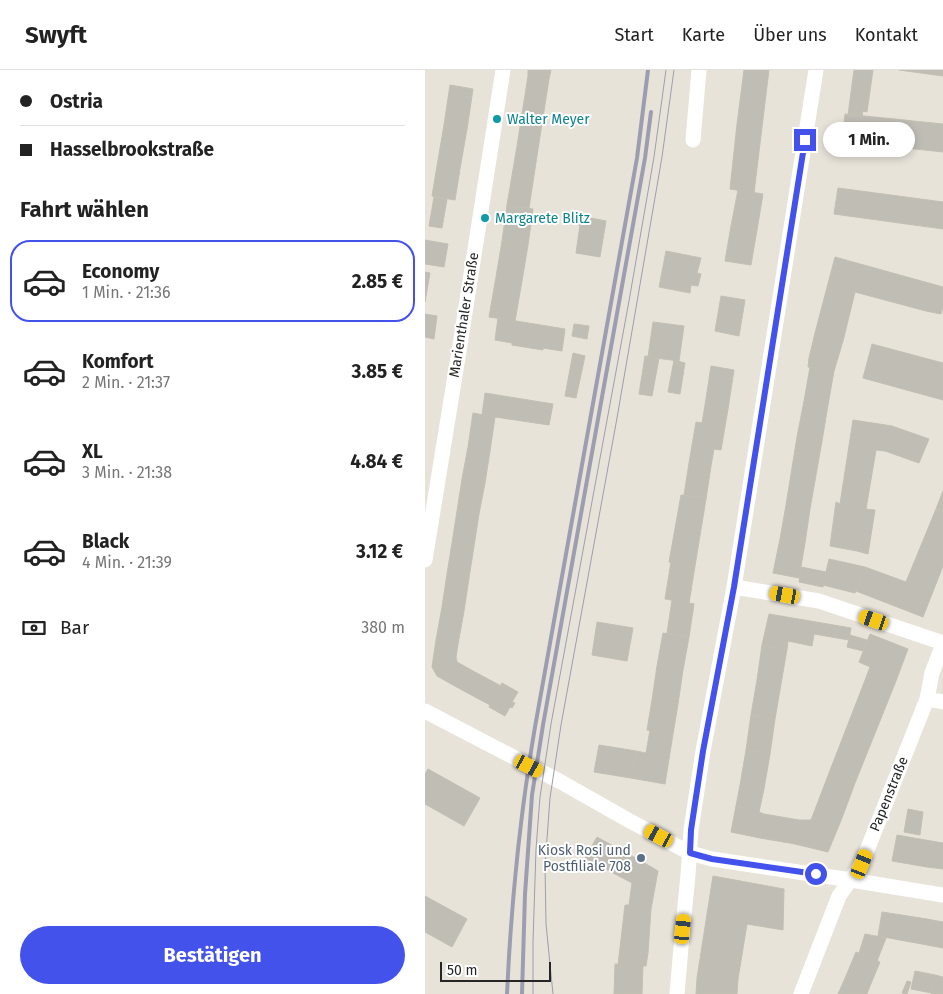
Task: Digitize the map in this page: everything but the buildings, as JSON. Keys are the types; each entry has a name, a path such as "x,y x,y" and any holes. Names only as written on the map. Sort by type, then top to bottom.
{"street":[{"name":"Marienthaler Straße","path":"425,560 503,70"},
{"path":"693,140 699,70"},
{"path":"677,994 691,830 703,751 734,587 816,70"},
{"path":"734,587 819,601 943,644"},
{"name":"Papenstraße","path":"801,994 839,896 862,864 927,699 932,673 943,644"},
{"path":"927,699 943,702"},
{"path":"425,711 561,782 690,853 712,859 943,895"}],"tram line":[{"path":"533,994 536,849 540,797 551,724 654,157 666,70"},
{"path":"553,994 546,924 545,866 550,798 561,725 662,157 674,70"}],"railway":[{"path":"507,994 517,860 535,727 637,158 648,70"},
{"path":"522,994 525,894 532,795 645,158 651,112"}],"place":[{"name":"Walter Meyer","path":"497,119"},
{"name":"Margarete Blitz","path":"485,218"},
{"name":"Kiosk Rosi und Postfiliale 708","path":"641,858"}],"route":[{"path":"805,140 734,587 703,751 691,830 690,853 712,859 816,874"}]}
